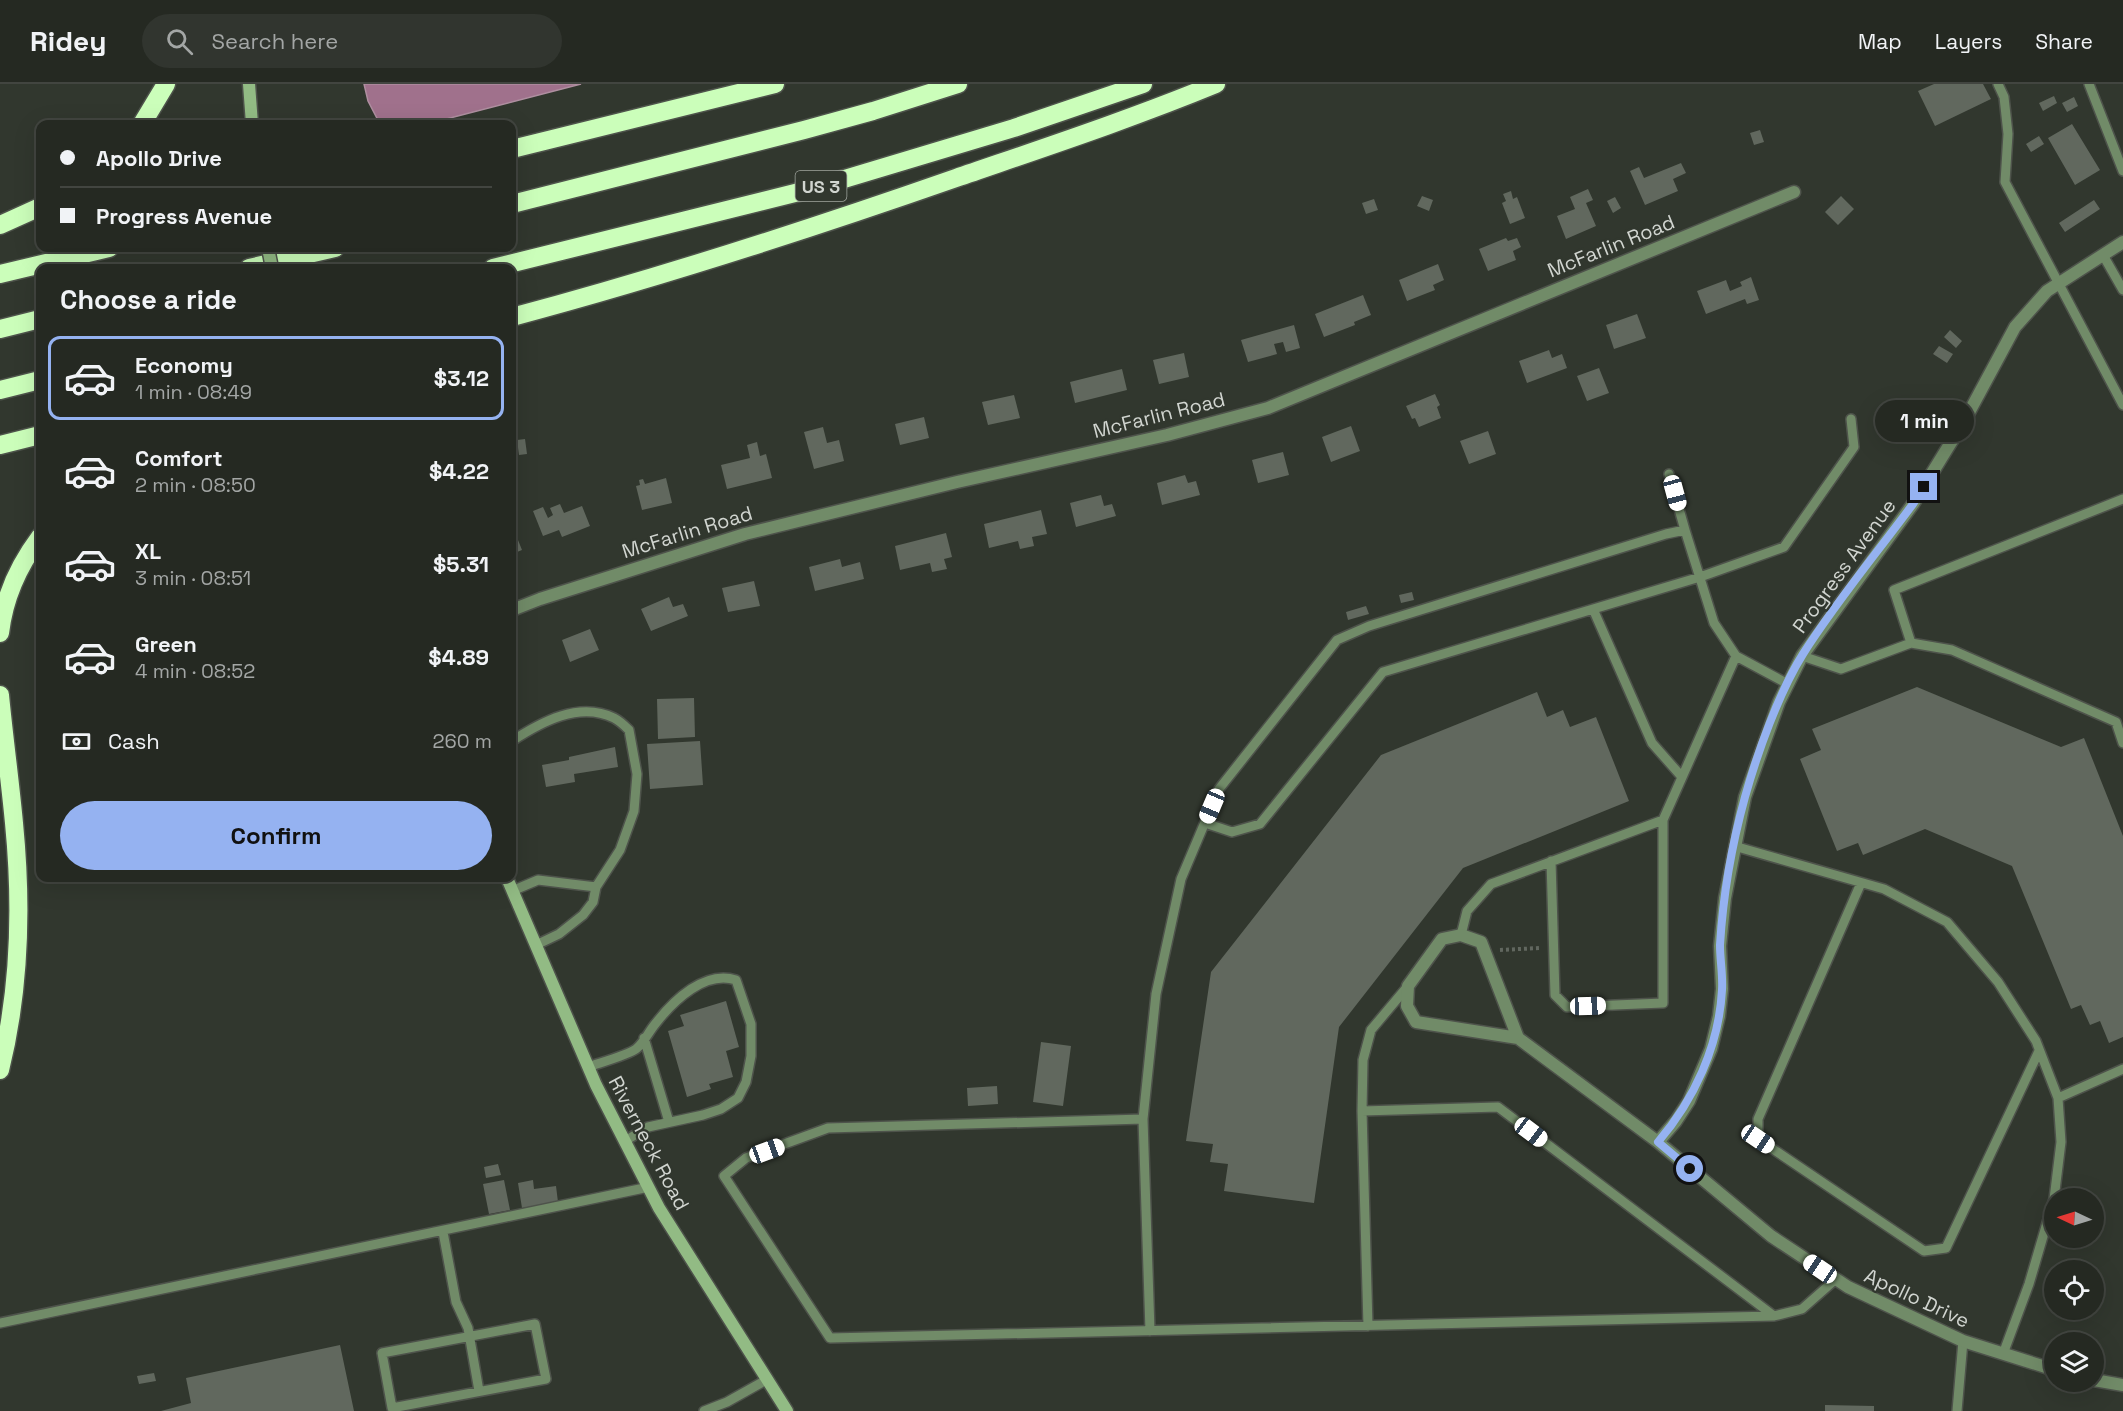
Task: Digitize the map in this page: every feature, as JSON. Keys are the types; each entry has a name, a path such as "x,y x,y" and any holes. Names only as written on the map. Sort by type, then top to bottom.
{"highway":[{"path":"144,120 166,84"},
{"path":"516,148 775,84"},
{"path":"516,203 804,130 958,84"},
{"name":"US 3","path":"509,264 831,184 1014,128 1143,84"},
{"path":"516,326 671,272 834,220 1158,108 1216,84"},
{"path":"0,225 36,209"},
{"path":"42,264 92,252"},
{"path":"266,264 318,252"},
{"path":"0,274 36,265"},
{"path":"516,316 671,272"},
{"path":"0,329 36,320"},
{"path":"0,390 36,381"},
{"path":"0,445 36,436"},
{"path":"0,633 11,587 36,542"},
{"path":"0,695 14,823 19,923 14,990 0,1070"}],"main road":[{"path":"249,84 252,120"},
{"name":"Riverneck Road","path":"509,882 588,1067 648,1188 787,1411"}],"street":[{"name":"McFarlin Road","path":"516,608 551,595 745,534 957,482 1167,435 1268,408 1794,192"},
{"name":"Progress Avenue","path":"1658,1142 1689,1101 1711,1048 1719,1016 1722,989 1720,946 1725,898 1745,797 1779,702 1802,656 1913,504 1966,418 2015,327 2047,291 2123,242"},
{"path":"1408,986 1442,939 1461,935 1480,942 1518,1038"},
{"name":"Apollo Drive","path":"1408,986 1407,1006 1416,1022 1518,1038 1658,1142 1771,1236 1848,1287 1963,1341 2044,1367"},
{"path":"2104,1382 2123,1385"}],"lane":[{"path":"1998,84 2004,97 2008,134 2005,182 2123,405"},
{"path":"2089,84 2123,171"},
{"path":"2103,255 2123,290"},
{"path":"1205,823 1232,832 1260,824 1383,672 1700,577 1784,547 1854,447 1851,418"},
{"path":"1670,474 1714,624 1736,656 1788,684"},
{"path":"1911,644 1894,590 2123,499"},
{"path":"1150,1331 1143,1119 1156,994 1181,879 1219,789 1337,640 1381,622 1685,530"},
{"path":"1593,609 1652,743 1682,777"},
{"path":"1802,656 1841,669 1911,644 1952,650 2116,722 2122,740"},
{"path":"1551,861 1555,995 1567,1007 1663,1003 1664,820 1736,656"},
{"path":"516,739 554,717 576,713 597,713 615,718 629,730 637,774 634,812 620,850 596,887 593,902 583,915 559,934 536,945"},
{"path":"1461,935 1467,911 1491,884 1664,820"},
{"path":"1734,846 1884,890 1947,922 1998,982 2036,1041 2058,1098 2061,1142 2054,1199 2029,1284 2003,1354"},
{"path":"512,891 538,880 596,887"},
{"path":"1861,883 1758,1119 1758,1139 1924,1251 1946,1248 2040,1051"},
{"path":"588,1067 636,1049 672,1004 712,978 726,977 736,980 751,1024 752,1056 746,1082 738,1098 721,1109 648,1127 625,1141"},
{"path":"1368,1326 1362,1111 1363,1060 1371,1030 1408,986"},
{"path":"644,1038 669,1122"},
{"path":"2058,1098 2123,1069"},
{"path":"1362,1111 1498,1107 1774,1316"},
{"path":"1143,1119 828,1128 746,1158 724,1176 830,1338 1774,1316 1802,1308 1836,1279"},
{"path":"0,1323 648,1188"},
{"path":"443,1232 456,1302 469,1335 479,1391"},
{"path":"534,1324 546,1379 392,1408 382,1353 469,1335 534,1324"},
{"path":"1957,1411 1963,1341"},
{"path":"704,1411 727,1402 768,1379"}],"path":[{"path":"1496,950 1530,947 1553,949"}],"shaded area":[{"path":"364,84 581,84 442,120 378,120 368,101"}],"building":[{"path":"1934,84 1983,84 1991,99 1935,126 1918,91"},
{"path":"2054,96 2057,103 2043,111 2039,103"},
{"path":"2074,97 2078,106 2067,112 2062,103"},
{"path":"2072,124 2100,170 2075,185 2048,138"},
{"path":"1760,130 1764,142 1754,145 1750,133"},
{"path":"2039,136 2044,144 2031,152 2026,144"},
{"path":"1681,163 1686,173 1673,179 1678,191 1645,205 1630,171 1639,167 1644,178"},
{"path":"1588,189 1593,200 1586,203 1596,226 1566,239 1557,216 1575,209 1570,197"},
{"path":"1511,191 1513,199 1517,197 1525,218 1510,224 1502,203 1506,201 1503,194"},
{"path":"1422,196 1433,200 1429,211 1417,206"},
{"path":"1841,196 1854,209 1838,225 1825,212"},
{"path":"1615,197 1621,208 1613,213 1607,201"},
{"path":"1374,199 1378,210 1366,214 1362,203"},
{"path":"2094,200 2100,209 2065,232 2059,223"},
{"path":"1506,238 1508,241 1517,238 1521,247 1513,251 1516,260 1488,271 1479,249"},
{"path":"1438,264 1444,280 1433,285 1435,290 1407,301 1399,280"},
{"path":"1751,277 1759,300 1747,304 1745,299 1706,314 1697,291 1726,280 1730,291 1742,286 1740,282"},
{"path":"1363,295 1371,315 1354,322 1355,325 1324,337 1315,314"},
{"path":"1637,314 1646,338 1614,349 1606,325"},
{"path":"1294,325 1300,348 1286,352 1283,342 1274,344 1277,354 1248,362 1241,340"},
{"path":"1950,330 1962,341 1956,348 1944,337"},
{"path":"1939,346 1953,354 1947,363 1933,354"},
{"path":"1549,350 1552,358 1562,354 1567,368 1527,383 1519,361"},
{"path":"1184,353 1189,377 1159,384 1153,360"},
{"path":"1599,368 1609,393 1587,401 1577,376"},
{"path":"1122,369 1127,390 1075,403 1070,382"},
{"path":"1435,394 1440,405 1437,407 1441,418 1419,427 1406,406"},
{"path":"1014,395 1020,418 988,425 982,402"},
{"path":"1898,415 1913,423 1907,434 1892,426"},
{"path":"924,417 929,438 900,445 895,424"},
{"path":"1351,426 1360,451 1331,462 1322,437"},
{"path":"823,427 827,443 839,440 844,461 814,469 804,432"},
{"path":"1488,431 1496,454 1469,464 1460,441"},
{"path":"525,439 527,454 519,455 517,440"},
{"path":"757,442 760,456 766,454 772,478 727,489 721,465 750,458 747,445"},
{"path":"1283,452 1289,475 1258,483 1252,460"},
{"path":"1185,475 1188,483 1196,481 1200,495 1162,505 1157,483"},
{"path":"666,478 672,503 642,510 636,486 640,485 639,480 643,479 645,484"},
{"path":"1101,495 1104,506 1112,504 1116,516 1076,527 1070,503"},
{"path":"560,504 564,513 582,506 590,526 562,537 559,530 543,536 533,511 543,507 548,518 553,515 550,508"},
{"path":"1041,510 1047,534 1032,537 1034,546 1020,549 1018,541 989,548 984,524"},
{"path":"946,533 952,557 944,559 947,569 932,572 930,563 900,570 895,546"},
{"path":"516,535 522,550 516,552"},
{"path":"840,559 842,567 860,562 864,579 815,591 809,567"},
{"path":"754,581 760,606 728,612 722,588"},
{"path":"1412,592 1414,600 1401,603 1399,595"},
{"path":"669,597 673,607 683,604 688,616 651,631 641,609"},
{"path":"1366,606 1369,614 1348,620 1346,612"},
{"path":"590,629 599,650 570,662 562,640"},
{"path":"1917,687 2061,747 2084,738 2123,836 2123,1037 2109,1043 2100,1021 2090,1025 2081,1005 2071,1009 2012,866 1925,829 1863,855 1858,843 1837,851 1800,759 1821,750 1812,729"},
{"path":"1537,692 1547,717 1563,710 1570,727 1596,717 1629,801 1463,868 1339,1027 1314,1203 1224,1191 1228,1164 1210,1162 1213,1144 1186,1141 1211,972 1381,755"},
{"path":"694,698 695,737 658,739 657,699"},
{"path":"700,741 703,785 650,789 647,744"},
{"path":"615,747 618,767 574,774 575,782 546,787 542,765"},
{"path":"726,1001 739,1047 726,1051 733,1077 709,1084 711,1089 687,1097 668,1031 684,1026 680,1015"},
{"path":"1041,1042 1071,1046 1063,1106 1033,1102"},
{"path":"997,1086 998,1104 968,1106 967,1088"},
{"path":"498,1164 501,1175 486,1178 484,1167"},
{"path":"504,1180 510,1210 489,1214 483,1184"},
{"path":"533,1180 534,1189 556,1186 558,1202 522,1208 518,1183"},
{"path":"340,1345 354,1411 161,1411 191,1403 186,1378"},
{"path":"154,1373 156,1381 139,1384 137,1376"},
{"path":"1825,1405 1874,1406 1874,1411 1825,1411"}],"route":[{"path":"1690,1169 1658,1142 1689,1101 1711,1048 1719,1016 1722,989 1720,946 1725,898 1745,797 1760,753 1779,702 1802,656 1924,487"}]}
